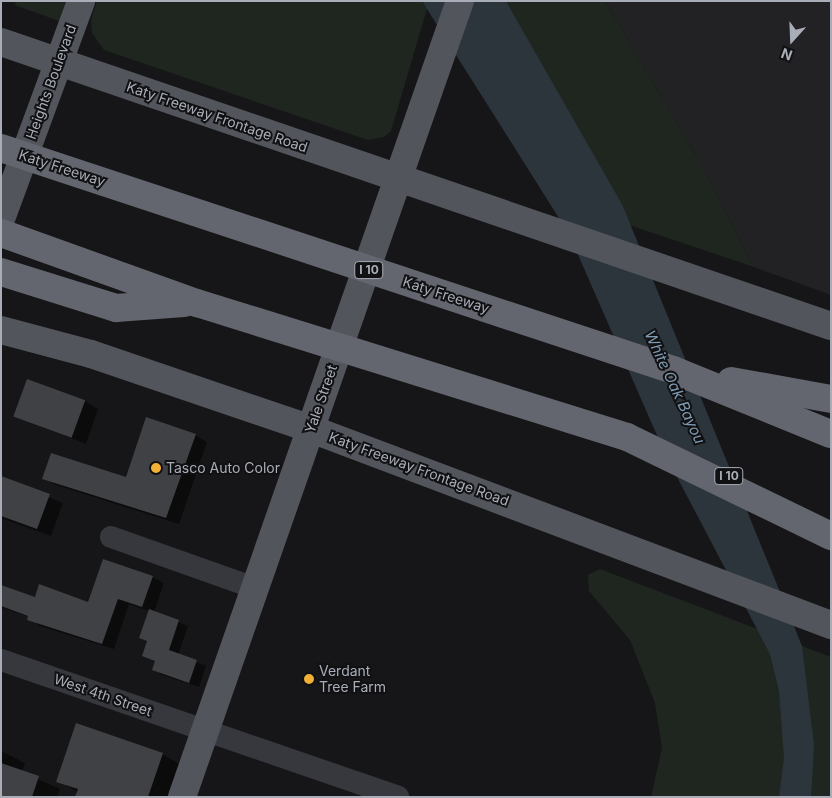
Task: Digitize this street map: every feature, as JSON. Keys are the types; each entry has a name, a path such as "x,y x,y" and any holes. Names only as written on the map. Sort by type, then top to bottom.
{"highway":[{"path":"1,137 66,170"},
{"name":"Katy Freeway","path":"1,148 673,370 831,434"},
{"name":"I 10","path":"1,234 197,302 627,437 831,515"},
{"path":"1,272 116,308 197,302"},
{"path":"673,370 831,399"},
{"path":"627,437 831,536"}],"main road":[{"name":"Heights Boulevard","path":"1,219 81,1"},
{"name":"Yale Street","path":"182,797 311,429 396,178 418,123 460,1"},
{"name":"Katy Freeway Frontage Road","path":"1,42 58,64 831,326"},
{"name":"Katy Freeway Frontage Road","path":"1,330 91,354 311,429 550,517 831,625"}],"street":[{"path":"111,537 255,588"},
{"name":"West 4th Street","path":"1,660 398,797"}],"shaded area":[{"path":"16,1 66,1 59,21 15,5"},
{"path":"97,1 422,1 427,9 391,131 384,137 368,140 104,50 92,33 91,20"},
{"path":"506,1 605,1 699,161 754,267 629,225 622,204"},
{"path":"605,1 831,1 831,295 754,267 699,161"},
{"path":"600,569 831,657 831,797 651,797 662,748 655,703 630,640 589,591 588,575"}],"water":[{"name":"White Oak Bayou","path":"422,1 506,1 622,204 802,646 814,745 811,797 779,797 784,758 779,691 770,654 666,456 569,234"}],"building":[{"path":"27,379 85,400 72,438 13,417"},
{"name":"Tasco Auto Color","path":"146,417 196,434 166,518 42,479 51,453 126,477"},
{"path":"1,476 50,494 37,529 1,516"},
{"path":"103,559 153,576 142,607 118,599 102,644 27,620 28,616 1,606 1,585 35,597 39,584 88,602"},
{"path":"149,609 179,620 169,650 197,660 189,683 152,670 155,661 142,656 147,641 139,638"},
{"path":"76,723 163,753 148,797 75,797 78,789 56,782"},
{"path":"1,763 39,776 32,797 1,797"}],"place":[{"name":"Tasco Auto Color","path":"156,468"},
{"name":"Verdant Tree Farm","path":"309,679"}]}
